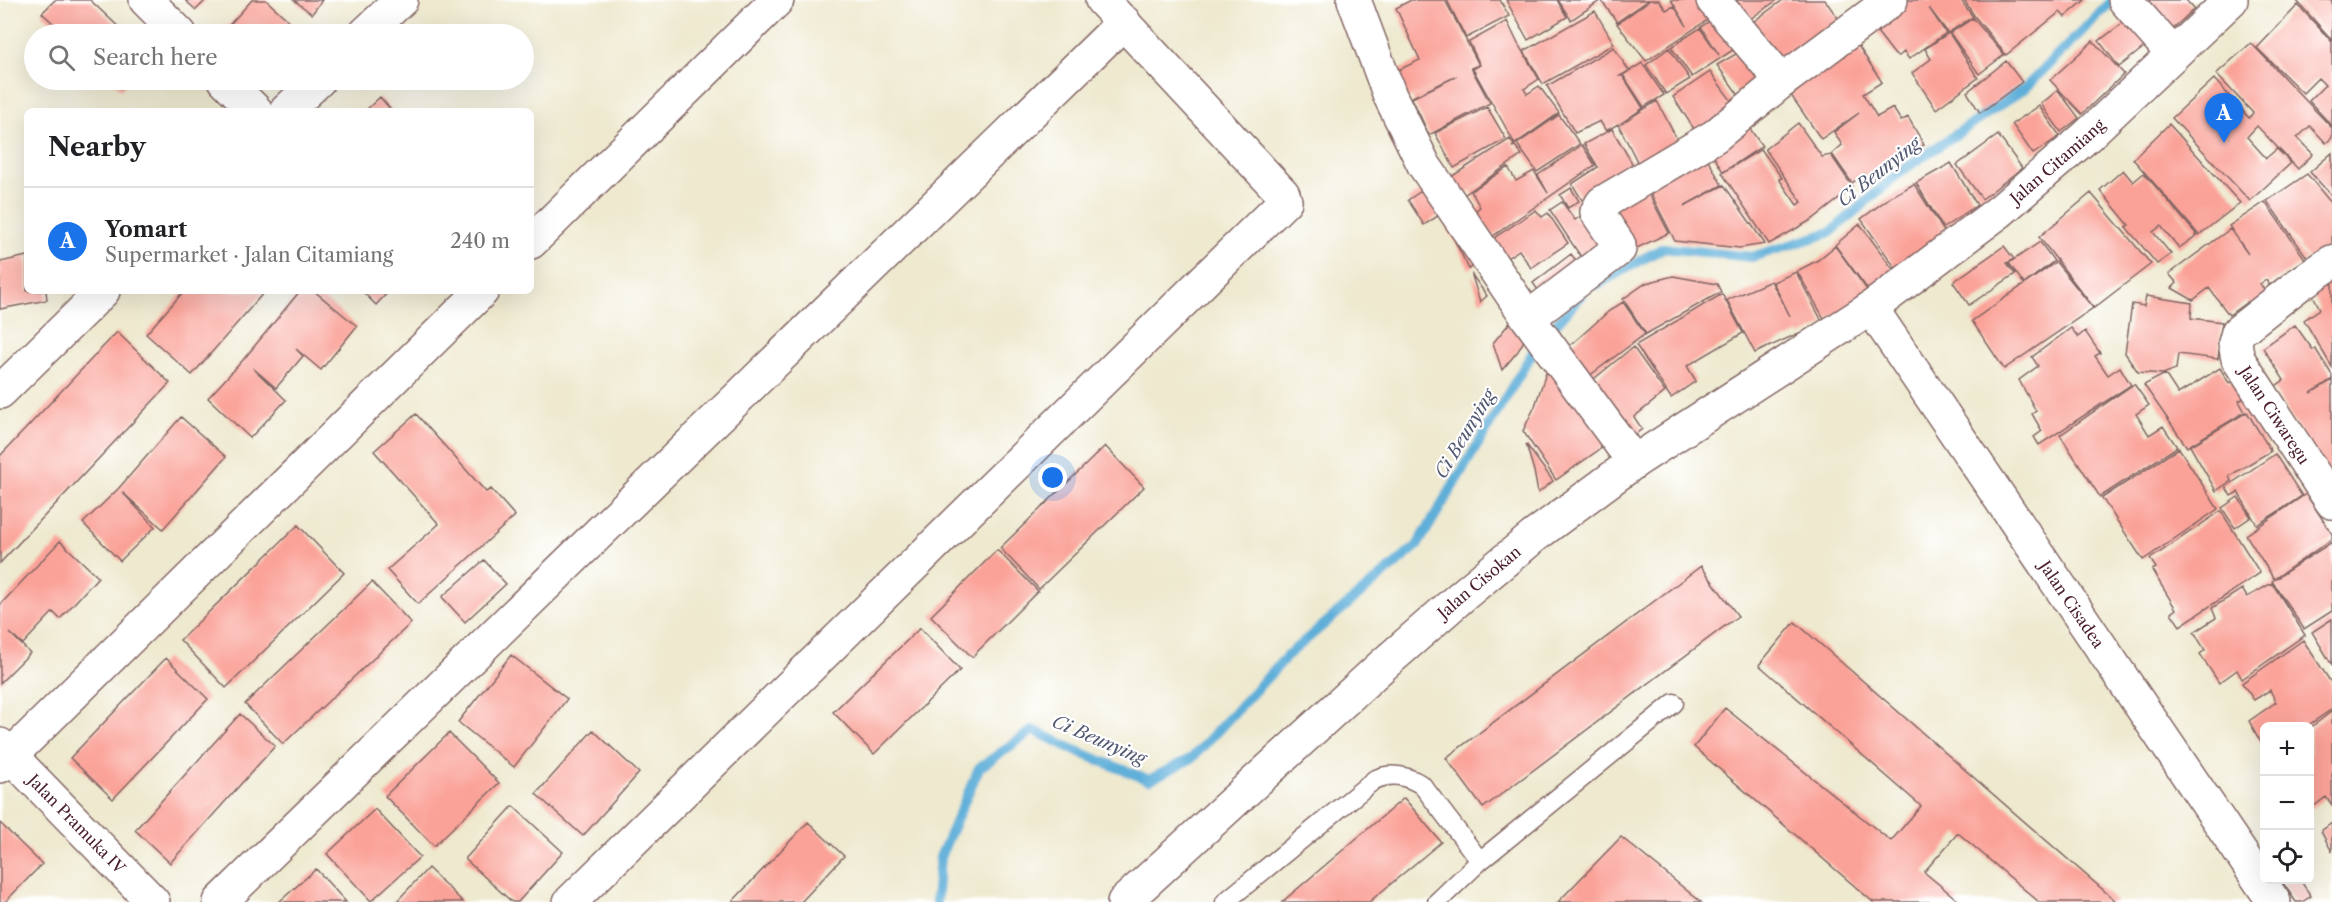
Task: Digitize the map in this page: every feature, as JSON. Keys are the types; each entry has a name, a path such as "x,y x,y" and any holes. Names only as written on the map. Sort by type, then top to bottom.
{"street":[{"path":"146,0 170,24"},
{"path":"375,24 400,0"},
{"path":"534,239 777,0"},
{"path":"1354,0 1390,96 1424,165 1572,379 1634,462"},
{"path":"1713,0 1782,81"},
{"path":"1531,321 1619,249 1619,245 1598,212 1602,203 1714,136 1782,81 1891,0"},
{"name":"Jalan Citamiang","path":"1871,308 2000,211 2087,136 2231,0"},
{"path":"2130,5 2173,54"},
{"path":"220,902 1113,11 1283,194 1285,201 570,902"},
{"path":"235,90 253,108"},
{"path":"289,108 308,90"},
{"name":"Jalan Ciwaregu","path":"2330,495 2238,359 2235,343 2238,332 2251,320 2332,262"},
{"path":"0,392 100,294"},
{"path":"4,756 479,294"},
{"name":"Jalan Cisokan","path":"1124,902 1462,596 1533,537 1634,462 1871,308"},
{"name":"Jalan Cisadea","path":"1871,308 2274,902"},
{"name":"Jalan Pramuka IV","path":"4,756 153,902"}],"lane":[{"path":"1437,902 1480,861 1674,703"},
{"path":"1225,902 1374,780 1383,776 1396,774 1422,785 1480,861"}],"building":[{"path":"55,0 90,0 115,24 54,24 42,13"},
{"path":"185,0 206,0 196,10"},
{"path":"252,0 266,0 292,24 230,24"},
{"path":"294,0 322,0 312,14"},
{"path":"1411,0 1445,0 1479,65 1471,68 1490,103 1429,135 1412,98 1457,76 1408,99 1396,71 1420,60 1396,8"},
{"path":"1447,0 1500,0 1509,16 1466,38"},
{"path":"1506,0 1557,0 1567,17 1528,40"},
{"path":"1558,0 1599,0 1600,1 1571,20"},
{"path":"1601,0 1649,0 1617,22"},
{"path":"1650,0 1659,0 1666,10 1674,6 1687,26 1671,0 1706,0 1716,14 1646,61 1617,24"},
{"path":"1736,0 1777,0 1750,19"},
{"path":"1783,0 1825,0 1840,21 1784,65 1753,22"},
{"path":"1902,0 1961,0 1973,17 1948,33 1929,8 1946,33 1909,59 1904,52 1899,56 1895,55 1878,33 1880,27"},
{"path":"1964,0 2085,0 2065,17 2060,12 2006,55"},
{"path":"2139,0 2186,0 2194,9 2167,34"},
{"path":"2332,0 2332,40 2297,1"},
{"path":"2298,5 2332,42 2332,126 2309,101 2325,85 2318,78 2303,93 2257,48"},
{"path":"1595,11 1614,44 1543,84 1524,51"},
{"path":"1720,14 1742,44 1692,77 1671,47 1700,28 1719,55 1701,27"},
{"path":"1973,18 2004,55 1979,74 1950,33"},
{"path":"2128,19 2148,44 2119,67 2099,41"},
{"path":"1507,21 1539,79 1524,89 1527,94 1539,86 1559,113 1515,144 1473,69 1480,65 1469,42"},
{"path":"1949,33 1978,78 1936,109 1912,73 1931,59 1925,49"},
{"path":"1855,41 1882,82 1863,94 1877,117 1893,108 1901,121 1908,117 1924,145 1900,159 1898,156 1867,178 1864,174 1852,183 1832,154 1842,145 1834,132 1859,113 1821,139 1786,88"},
{"path":"2093,41 2124,74 2082,114 2050,80"},
{"path":"2251,43 2332,128 2332,138 2326,143 2310,126 2297,138 2313,154 2298,169 2257,126 2247,137 2266,158 2277,149 2291,163 2250,201 2172,118 2214,79 2249,118 2253,113 2216,74"},
{"path":"1614,47 1629,71 1620,76 1623,76 1643,108 1620,124 1657,101 1679,143 1642,171 1618,124 1606,131 1600,121 1575,133 1547,86"},
{"path":"1669,48 1690,79 1666,94 1646,65"},
{"path":"1741,51 1762,82 1740,97 1717,65"},
{"path":"2006,61 2022,82 1980,113 1967,92"},
{"path":"1642,63 1664,95 1644,107 1623,75"},
{"path":"1710,72 1737,108 1698,135 1673,97"},
{"path":"2058,90 2079,118 2061,132 2041,104"},
{"path":"380,97 389,108 368,108"},
{"path":"2039,106 2060,136 2033,154 2012,124"},
{"path":"1487,107 1506,139 1454,168 1435,133"},
{"path":"1559,115 1580,144 1537,172 1517,144"},
{"path":"1746,123 1762,146 1723,172 1709,148"},
{"path":"1798,123 1822,157 1831,155 1852,186 1813,219 1769,244 1722,173 1761,149 1782,178 1779,179 1797,205 1802,202 1765,149"},
{"path":"2169,124 2240,203 2199,235 2133,159"},
{"path":"1612,129 1639,175 1584,203 1572,184 1598,167 1584,144"},
{"path":"1998,135 2022,168 1982,199 1957,165"},
{"path":"1510,139 1514,145 1512,147 1515,146 1522,155 1455,201 1443,182"},
{"path":"1582,145 1595,165 1493,236 1475,211 1480,207 1471,191 1508,167 1516,181 1534,171 1548,193 1538,175"},
{"path":"2332,153 2332,196 2310,172"},
{"path":"1706,156 1722,185 1684,206 1724,185 1765,244 1740,248 1675,241 1645,182"},
{"path":"1951,163 1977,205 1943,228 1916,183"},
{"path":"2123,170 2133,182 2144,173 2197,235 2179,248 2161,226 2153,232 2171,254 2157,264 2126,227 2129,225 2100,190"},
{"path":"2307,174 2332,204 2332,244 2309,260 2267,201"},
{"path":"1644,184 1669,233 1626,253 1602,211"},
{"path":"1914,184 1947,236 1908,258 1913,264 1899,273 1861,219 1892,196"},
{"path":"1427,187 1444,212 1424,225 1408,200"},
{"path":"1571,188 1579,201 1568,208 1560,195"},
{"path":"2091,193 2151,264 2094,308 2039,237"},
{"path":"1562,202 1575,220 1590,210 1611,242 1583,260 1550,210"},
{"path":"2265,202 2306,260 2269,285 2266,280 2260,284 2271,300 2254,311 2247,302 2229,315 2209,288 2193,300 2172,288 2177,283 2169,274 2230,229 2248,254 2229,226"},
{"path":"1536,210 1542,217 1548,213 1568,243 1531,268 1519,250 1504,260 1491,240"},
{"path":"1442,216 1477,263 1469,269"},
{"path":"1860,224 1895,272 1869,291 1835,245"},
{"path":"2040,242 2054,261 2024,284 2009,263"},
{"path":"1835,246 1873,298 1825,320 1797,271 1818,260"},
{"path":"2004,246 2014,259 2007,263 2015,274 1969,305 1953,282"},
{"path":"1571,254 1583,270 1545,300 1533,283"},
{"path":"24,257 24,294 46,294 47,300 0,309 0,262"},
{"path":"2056,262 2093,308 2004,369 1972,321"},
{"path":"1796,272 1824,325 1801,336 1799,333 1755,353 1727,300 1771,281 1790,316 1773,282"},
{"path":"1472,276 1487,296 1480,302"},
{"path":"1673,276 1717,284 1721,292 1646,334 1623,299 1646,283"},
{"path":"2332,281 2332,367 2304,320 2320,309 2312,293"},
{"path":"181,294 262,294 192,375 146,334"},
{"path":"298,294 318,294 357,326 321,370 296,349 303,356 276,388 253,368 286,400 250,438 208,398"},
{"path":"365,294 386,294 376,305"},
{"path":"1722,294 1743,333 1687,366 1696,381 1671,398 1636,345"},
{"path":"2146,296 2192,303 2191,318 2222,322 2218,359 2178,354 2176,369 2163,374 2138,372 2125,353 2132,304 2144,306"},
{"path":"1623,302 1645,334 1585,379 1565,350 1609,311"},
{"path":"1513,319 1527,335 1518,351 1502,370 1493,343"},
{"path":"2295,325 2313,350 2315,348 2332,375 2332,379 2311,393 2332,380 2332,482 2273,388 2284,380 2263,348"},
{"path":"2071,328 2078,337 2085,331 2100,353 2095,356 2108,375 2120,367 2131,385 2039,445 2034,437 2042,431 2032,414 2036,411 2019,380 2038,366 2032,357"},
{"path":"117,332 170,383 0,563 0,456"},
{"path":"1633,347 1665,392 1634,417 1642,429 1627,441 1584,387"},
{"path":"1549,364 1610,442 1556,480 1523,431 1535,406"},
{"path":"2220,368 2229,383 2237,378 2249,395 2239,401 2245,412 2187,447 2144,385 2165,374 2178,394"},
{"path":"2134,384 2149,405 2136,414 2149,435 2163,426 2177,447 2100,497 2060,435"},
{"path":"2247,412 2271,451 2229,476 2231,481 2216,491 2190,446"},
{"path":"416,414 486,492 491,489 515,516 418,604 387,570 439,524 374,451"},
{"path":"181,417 226,457 163,529 122,492 155,527 120,561 83,523 118,489"},
{"path":"1526,444 1553,481 1538,493 1534,471"},
{"path":"1105,446 1144,487 1039,589 1000,548"},
{"path":"2179,448 2218,509 2143,560 2102,498"},
{"path":"2275,454 2302,496 2257,525 2238,492 2231,496 2226,487"},
{"path":"2306,494 2332,534 2332,539 2274,579 2246,535"},
{"path":"2238,497 2251,517 2235,528 2222,508"},
{"path":"2221,511 2260,573 2180,626 2171,613 2176,609 2152,570 2156,568 2150,559"},
{"path":"298,525 344,573 226,688 180,640"},
{"path":"60,541 98,577 60,619 53,612 23,644 10,633 30,653 0,683 0,605"},
{"path":"2332,542 2332,611 2304,629 2272,581"},
{"path":"997,550 1038,591 972,657 931,616"},
{"path":"484,560 506,584 465,622 442,597"},
{"path":"1701,566 1738,616 1483,808 1446,758"},
{"path":"372,582 411,623 283,744 245,704"},
{"path":"2272,583 2305,635 2242,679 2237,670 2219,683 2200,654 2205,650 2194,632 2216,618 2212,608 2242,589 2247,597"},
{"path":"2332,619 2332,665 2312,632"},
{"path":"1795,622 2117,902 2039,902 1958,833 1924,872 1960,902 1873,902 1694,747 1725,708 1891,841 1921,806 1759,665"},
{"path":"920,628 960,670 874,754 833,712"},
{"path":"2303,640 2332,684 2332,709 2313,722 2260,722 2260,741 2249,721 2276,702 2270,690 2254,700 2242,683"},
{"path":"511,655 567,699 514,767 458,722"},
{"path":"166,658 208,699 113,799 70,758"},
{"path":"2332,711 2332,805 2326,797 2314,806 2314,725"},
{"path":"240,714 275,746 170,863 135,830"},
{"path":"593,730 639,773 583,836 536,794"},
{"path":"449,733 499,783 434,846 385,796"},
{"path":"1404,798 1441,842 1369,902 1282,902"},
{"path":"513,806 563,852 518,902 512,902 465,859"},
{"path":"375,809 420,857 371,901 327,854"},
{"path":"808,822 844,856 801,902 732,902"},
{"path":"0,823 42,864 5,902 0,902"},
{"path":"2332,823 2332,852 2321,831"},
{"path":"1621,837 1701,902 1558,902"},
{"path":"428,868 463,902 396,902"},
{"path":"316,869 346,902 279,902"},
{"path":"2284,884 2303,884 2311,896 2302,902 2296,902"}],"waterway":[{"name":"Ci Beunying","path":"1596,285 1663,248 1752,257 1831,232 1900,172 2025,88 2113,0"},
{"name":"Ci Beunying","path":"936,902 940,857 979,768 1033,730 1081,753 1149,780 1192,758 1289,654 1417,546 1536,347 1581,295"}],"place":[{"name":"Yomart","path":"2224,143"}]}
